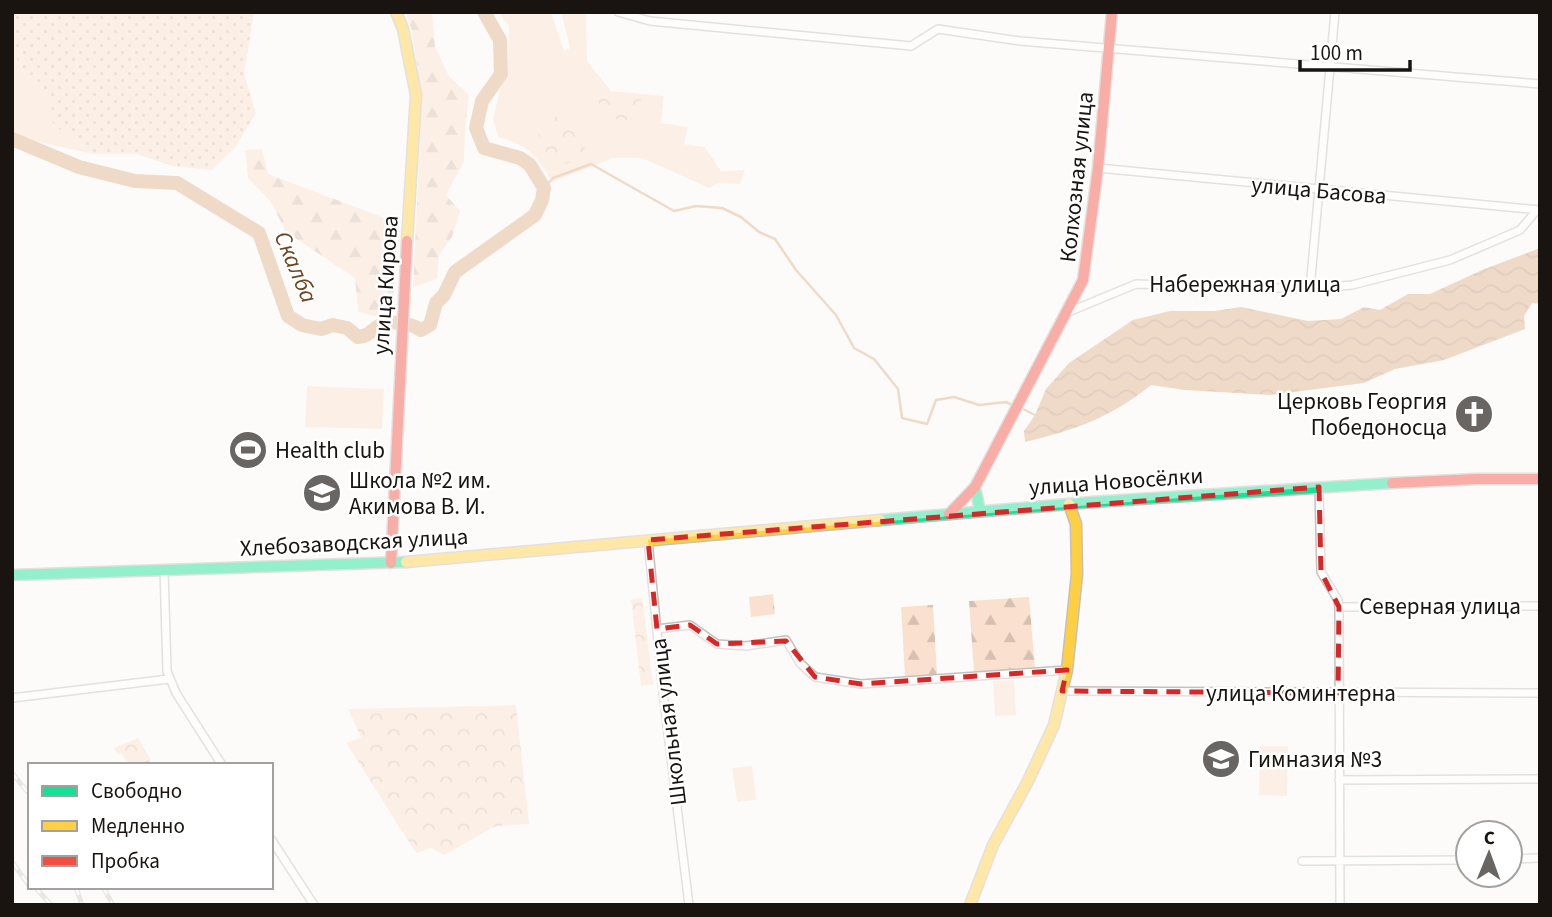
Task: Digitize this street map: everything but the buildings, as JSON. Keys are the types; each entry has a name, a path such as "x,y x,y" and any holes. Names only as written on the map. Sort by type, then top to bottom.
{"street":[{"name":"улица Кирова","path":"391,563 416,95 403,29 396,12"},
{"path":"618,12 650,21 911,46 938,29 1020,41 1540,84"},
{"name":"Колхозная улица","path":"949,514 975,487 1083,280 1098,168 1112,12"},
{"path":"1310,289 1335,12"},
{"name":"улица Басова","path":"1098,168 1538,210"},
{"name":"Набережная улица","path":"1066,313 1136,284 1310,289 1352,285 1450,260 1520,230 1538,210"},
{"name":"улица Новосёлки","path":"696,536 1069,503 1319,487 1477,479 1540,479"},
{"path":"975,487 981,511"},
{"path":"1319,487 1321,572 1338,600 1339,607 1340,905"},
{"path":"970,905 993,845 1028,781 1054,725 1067,670 1077,575 1077,532 1069,503"},
{"name":"Хлебозаводская улица","path":"12,575 391,563 696,536"},
{"name":"Школьная улица","path":"648,540 689,905"},
{"path":"164,569 165,652 169,679 221,763"},
{"name":"Северная улица","path":"1339,607 1540,606"},
{"path":"657,629 690,625 717,645 746,646 786,640 800,663 815,677 861,684 1067,670"},
{"path":"12,698 169,679"},
{"name":"улица Коминтерна","path":"1062,691 1540,693"},
{"path":"1339,780 1540,779"},
{"path":"273,842 314,905"},
{"path":"1302,861 1454,860"}],"highlighted area":[{"path":"1319,487 1321,572 1339,607 1338,693 1062,691 1067,670 861,684 815,677 786,641 717,644 690,625 657,629 648,540"}],"green space":[{"path":"12,12 254,13 244,73 256,113 236,146 212,170 172,166 137,154 93,154 53,125 51,104 26,77 12,53"},
{"path":"406,12 432,12 435,47 449,76 469,95 464,162 446,195 460,211 452,237 439,255 437,279 413,287 422,96"},
{"path":"498,12 551,12 564,51 570,48 561,12 586,12 587,61 611,91 664,96 661,123 688,127 684,144 705,147 721,171 745,170 740,184 718,183 709,188 642,158 613,158 552,182 524,147 498,137 493,119 508,71 509,26"},
{"path":"12,53 26,77 52,104 53,125 93,154 12,136"},
{"path":"595,94 641,99 639,122 605,118"},
{"path":"562,116 571,117 579,123 585,131 585,149 579,157 571,163 562,164 553,163 545,157 539,149 538,140 539,131 545,123 553,117"},
{"path":"262,149 268,174 398,223 392,320 358,312 355,278 286,232 271,202 248,178 245,150"},
{"path":"307,386 384,389 382,429 305,427"},
{"path":"773,594 775,614 751,617 749,597"},
{"path":"1029,597 1035,669 974,673 969,601"},
{"path":"642,598 653,684 641,686 631,599"},
{"path":"933,605 937,675 905,677 901,607"},
{"path":"1014,680 1016,715 995,716 993,681"},
{"path":"516,705 529,824 496,826 444,855 431,848 416,853 346,743 361,737 348,709"},
{"path":"138,738 151,760 148,763 128,763 114,748"},
{"path":"1260,746 1288,746 1287,796 1259,795"},
{"path":"752,766 756,800 737,802 732,768"}],"water":[{"path":"1540,248 1540,304 1532,303 1524,316 1525,329 1444,360 1395,369 1364,383 1270,395 1185,390 1151,385 1121,406 1091,421 1025,442 1024,431 1035,415 1046,389 1069,363 1133,320 1170,311 1215,311 1241,307 1308,321 1341,319 1364,307 1380,310 1408,294 1430,294"}],"waterway":[{"name":"Скалба","path":"12,139 79,167 135,181 177,183 259,233 288,316 302,325 321,329 333,325 347,328 358,337 387,323 411,325 421,330 430,325 436,303 444,295 455,272 535,215 542,200 544,188 530,165 520,158 484,148 476,128 482,101 501,74 500,40 484,12"},
{"path":"544,188 553,178 591,164 674,211 696,206 722,208 741,217 759,232 775,239 796,270 836,315 854,348 874,359 898,389 902,418 927,424 936,400 954,397 979,405 1006,402 1015,406"},
{"path":"1021,408 1037,416"}],"railway":[{"path":"12,773 28,793"},
{"path":"13,863 28,884"},
{"path":"37,889 51,905"},
{"path":"77,889 82,905"},
{"path":"104,889 113,905"}],"traffic: fast":[{"path":"880,520 1092,502 1392,483"},
{"path":"975,487 980,511"},
{"path":"12,575 406,562"}],"traffic: slow":[{"path":"396,12 403,29 416,95 407,241"},
{"path":"970,905 993,845 1028,781 1054,725 1067,670 1077,574 1076,524 1069,504"},
{"path":"406,562 880,520"}],"traffic: jam":[{"path":"949,514 975,487 1083,280 1098,168 1112,12"},
{"path":"391,563 407,241"},
{"path":"1392,483 1540,479"}],"place":[{"name":"Церковь Георгия Победоносца","path":"1474,414"},
{"name":"Health club","path":"248,450"},
{"name":"Школа №2 им. Акимова В. И.","path":"322,493"},
{"name":"Гимназия №3","path":"1221,759"}]}
